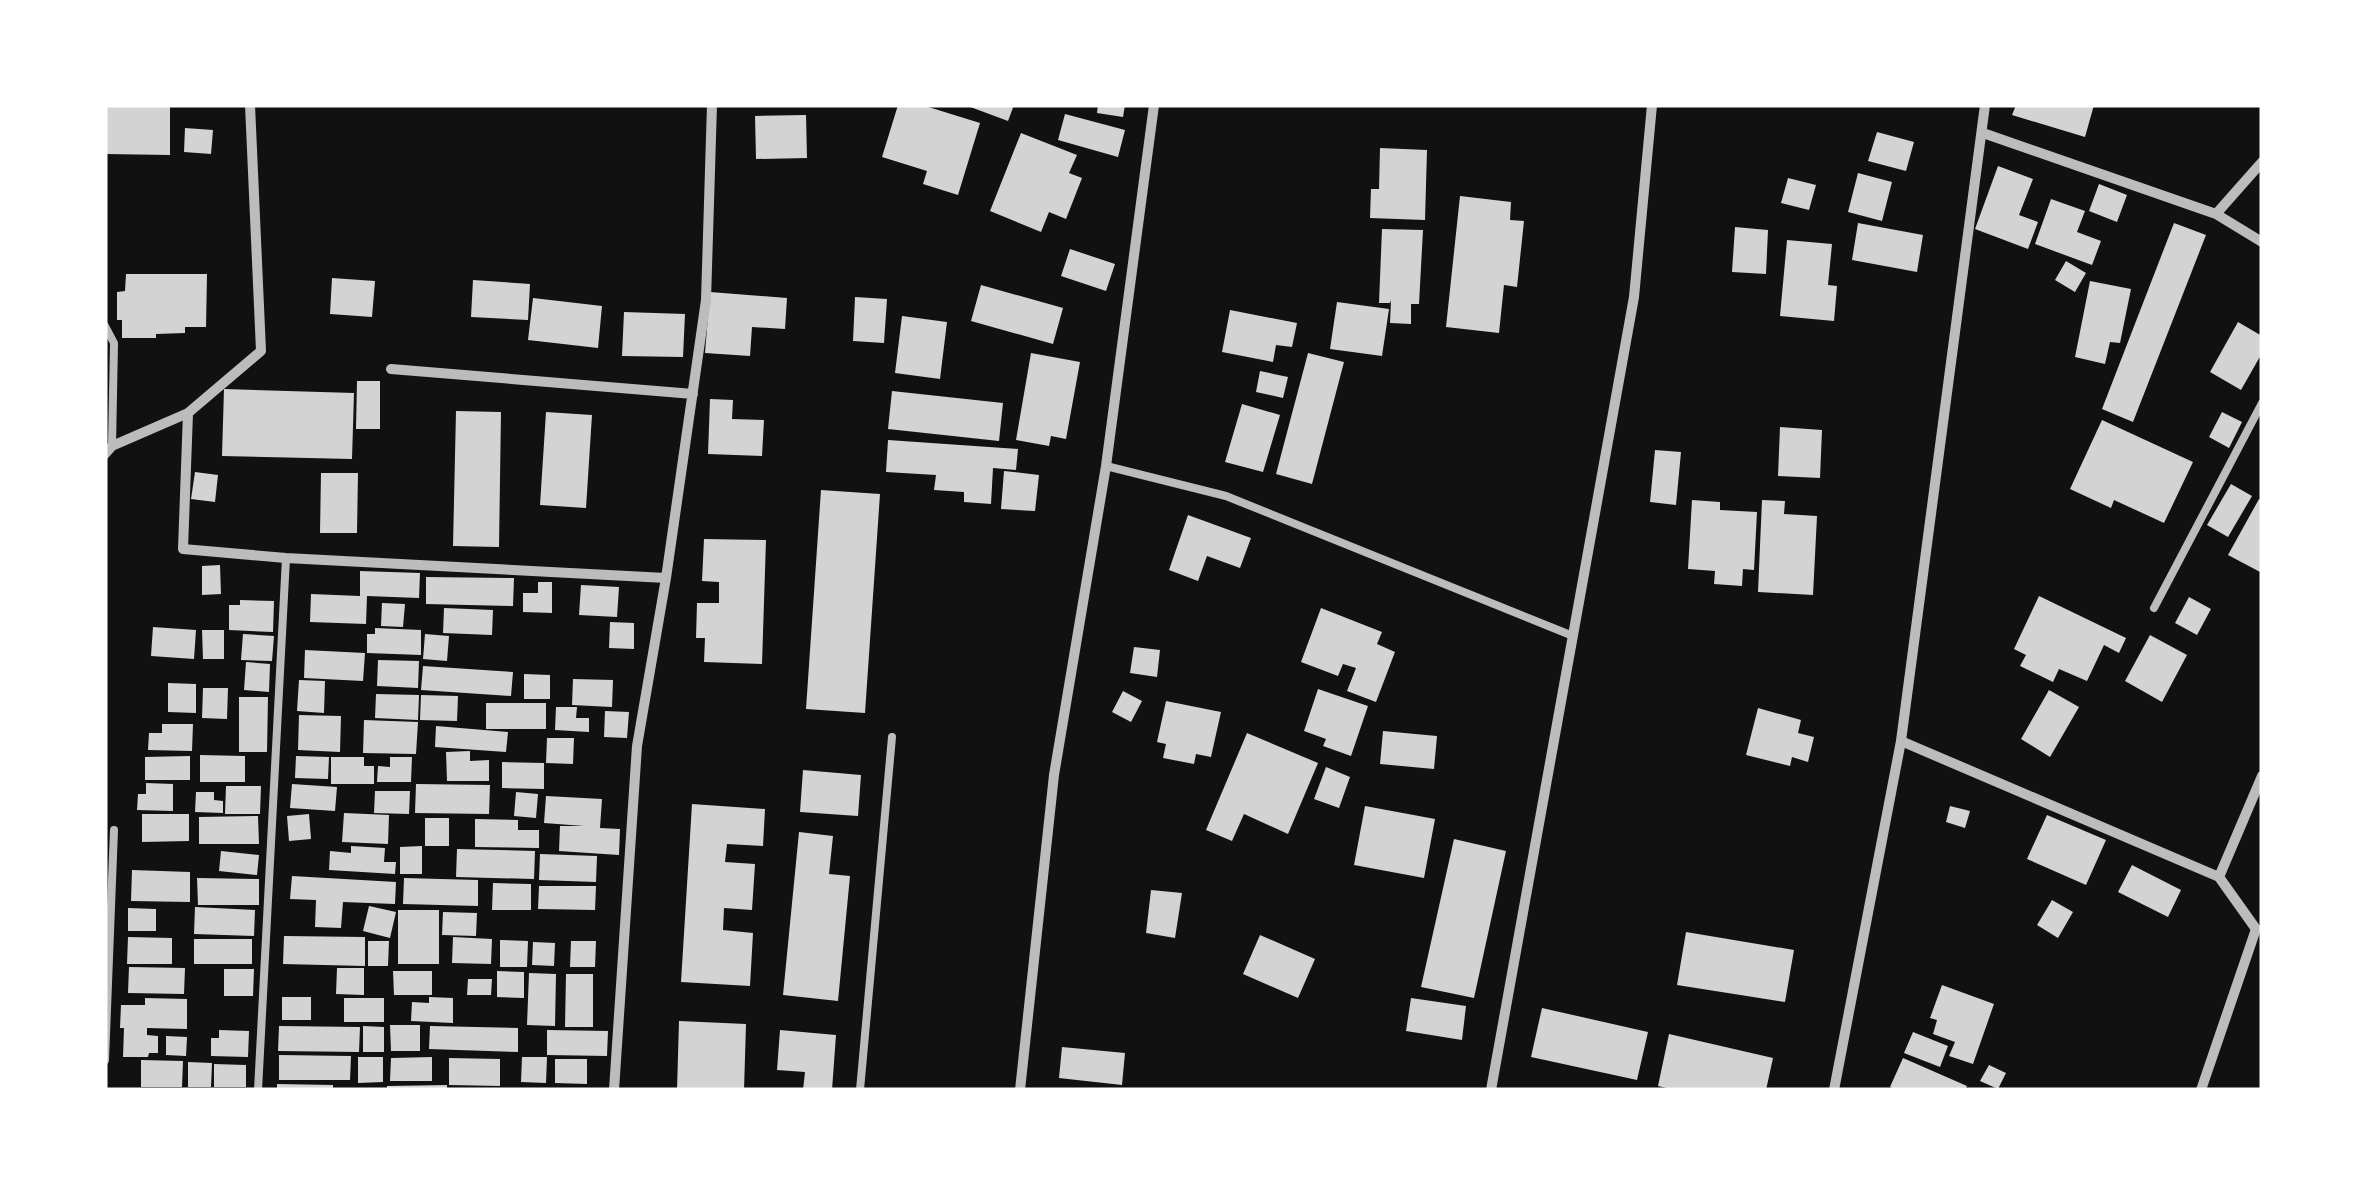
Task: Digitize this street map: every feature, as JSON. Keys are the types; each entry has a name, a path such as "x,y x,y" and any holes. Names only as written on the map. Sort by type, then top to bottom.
{"street":[{"path":"108,450 188,414 261,351 250,105"},
{"path":"614,1090 637,746 706,300 712,105"},
{"path":"1020,1090 1054,776 1106,466 1154,105"},
{"path":"1491,1090 1634,296 1652,105"},
{"path":"1834,1090 1901,741 1985,105"},
{"path":"1983,133 2216,214 2262,242"},
{"path":"2216,214 2262,162"},
{"path":"390,369 694,394"},
{"path":"188,414 183,550 666,578"},
{"path":"1901,741 2219,877 2259,931 2201,1090"},
{"path":"2219,877 2262,776"}],"lane":[{"path":"105,326 114,343 108,450"},
{"path":"2154,608 2262,403"},
{"path":"1106,466 1226,496 1573,636"},
{"path":"258,1090 286,558"},
{"path":"860,1090 892,737"},
{"path":"105,1060 114,830"}],"building":[{"path":"105,105 170,105 170,155 105,154"},
{"path":"898,105 922,105 980,123 958,195 923,184 927,171 882,157"},
{"path":"965,105 1014,105 1008,121"},
{"path":"1098,105 1125,105 1123,117 1097,113"},
{"path":"2016,105 2094,105 2085,137 2012,115"},
{"path":"1065,114 1125,130 1118,157 1058,140"},
{"path":"806,115 807,158 756,159 755,116"},
{"path":"185,128 213,130 211,154 184,152"},
{"path":"1877,132 1914,142 1906,171 1868,161"},
{"path":"1021,133 1077,155 1069,173 1082,178 1066,219 1049,212 1041,232 990,211"},
{"path":"1380,148 1427,150 1425,220 1370,218 1371,189 1379,189"},
{"path":"1998,166 2033,179 2019,215 2038,222 2028,249 1975,229"},
{"path":"1858,173 1892,182 1882,221 1848,212"},
{"path":"1788,178 1816,185 1809,210 1781,203"},
{"path":"2099,184 2127,195 2117,222 2089,211"},
{"path":"1460,196 1511,202 1510,220 1524,221 1517,287 1504,285 1499,333 1446,327"},
{"path":"2051,199 2085,211 2077,232 2101,241 2092,265 2035,244"},
{"path":"1858,223 1923,235 1917,272 1852,260"},
{"path":"2174,223 2206,235 2133,422 2102,409"},
{"path":"1735,227 1768,230 1766,274 1732,272"},
{"path":"1382,229 1423,230 1419,304 1411,304 1411,324 1390,323 1391,300 1379,303"},
{"path":"1787,240 1832,244 1828,285 1837,286 1834,321 1780,316"},
{"path":"1070,249 1115,264 1106,291 1061,276"},
{"path":"2066,261 2086,273 2075,292 2055,280"},
{"path":"126,274 207,274 206,327 185,327 185,333 156,334 156,338 122,338 122,320 117,320 117,292 125,291"},
{"path":"332,278 375,281 372,317 330,314"},
{"path":"473,280 530,284 528,320 471,317"},
{"path":"2090,281 2131,289 2120,343 2110,342 2105,364 2075,357"},
{"path":"981,285 1063,308 1053,344 971,321"},
{"path":"710,292 787,298 785,329 752,327 750,356 705,353"},
{"path":"855,297 887,299 884,343 853,341"},
{"path":"533,298 602,306 598,348 528,340"},
{"path":"1337,302 1389,309 1382,356 1330,349"},
{"path":"1230,310 1297,323 1292,347 1276,345 1273,362 1222,352"},
{"path":"624,312 685,314 683,357 622,356"},
{"path":"902,316 947,322 940,379 895,373"},
{"path":"2238,322 2262,336 2262,353 2241,390 2210,372"},
{"path":"1031,353 1080,362 1066,439 1051,436 1049,446 1016,440"},
{"path":"1308,353 1344,362 1312,484 1276,474"},
{"path":"1260,371 1288,377 1283,398 1256,392"},
{"path":"357,381 380,381 380,429 356,429"},
{"path":"224,389 354,393 352,459 222,456"},
{"path":"892,391 1003,403 999,441 888,429"},
{"path":"710,399 733,400 732,419 764,420 762,456 708,454"},
{"path":"1242,404 1280,415 1263,472 1225,462"},
{"path":"456,411 501,412 499,547 453,546"},
{"path":"546,412 592,415 586,508 540,505"},
{"path":"2222,412 2242,422 2229,448 2209,437"},
{"path":"2102,420 2193,462 2164,523 2114,500 2111,508 2070,489"},
{"path":"1780,427 1822,430 1820,478 1778,476"},
{"path":"888,440 1018,449 1016,470 993,468 991,504 964,502 964,492 934,490 936,475 886,472"},
{"path":"1655,450 1681,452 1676,505 1650,502"},
{"path":"1004,471 1039,475 1035,511 1001,509"},
{"path":"195,472 218,475 215,502 191,499"},
{"path":"321,473 358,473 357,533 320,533"},
{"path":"2231,484 2252,496 2228,537 2207,525"},
{"path":"821,490 880,494 865,713 806,709"},
{"path":"2259,499 2262,501 2262,573 2228,555"},
{"path":"1692,500 1720,502 1720,510 1757,512 1754,570 1743,569 1742,586 1714,584 1715,571 1688,569"},
{"path":"1762,500 1785,501 1784,514 1817,516 1813,595 1758,592"},
{"path":"1188,515 1251,538 1240,568 1207,556 1198,581 1169,570"},
{"path":"704,539 766,540 762,664 704,662 705,638 696,638 697,603 719,603 719,582 702,581"},
{"path":"220,565 221,594 202,595 202,566"},
{"path":"360,571 420,573 419,598 367,596 366,624 310,622 311,594 360,596"},
{"path":"426,577 514,578 513,606 426,604"},
{"path":"538,582 552,582 552,613 523,612 523,593 538,593"},
{"path":"581,585 619,587 617,617 579,615"},
{"path":"2039,596 2126,638 2119,653 2104,645 2087,681 2059,669 2053,682 2020,666 2026,655 2014,649"},
{"path":"2189,597 2211,609 2197,635 2175,623"},
{"path":"240,600 274,601 273,632 229,630 229,605 240,605"},
{"path":"382,603 405,604 403,627 381,626"},
{"path":"444,608 493,610 492,635 443,633"},
{"path":"1321,608 1382,632 1377,644 1395,652 1376,702 1347,691 1356,668 1343,664 1338,676 1301,662"},
{"path":"610,622 634,623 634,649 609,648"},
{"path":"153,627 196,630 194,659 151,656"},
{"path":"375,628 421,630 421,655 367,653 367,634 375,634"},
{"path":"202,630 224,630 224,659 203,659"},
{"path":"243,634 274,636 272,661 241,660"},
{"path":"425,634 449,636 447,661 423,659"},
{"path":"2150,635 2187,655 2162,702 2125,681"},
{"path":"1134,647 1160,650 1157,677 1130,673"},
{"path":"305,650 365,653 363,681 304,678"},
{"path":"378,660 419,661 418,688 377,686"},
{"path":"246,662 270,664 269,692 244,690"},
{"path":"423,666 513,672 511,696 421,690"},
{"path":"524,674 550,675 550,699 524,699"},
{"path":"573,679 613,680 612,707 572,705"},
{"path":"299,680 325,681 324,713 297,711"},
{"path":"168,683 196,684 196,713 168,712"},
{"path":"203,688 228,688 227,719 202,718"},
{"path":"1318,689 1368,706 1351,756 1323,746 1326,739 1304,731"},
{"path":"2049,690 2079,707 2050,757 2021,739"},
{"path":"1123,691 1142,701 1131,722 1112,712"},
{"path":"376,694 419,695 418,720 375,718"},
{"path":"421,695 458,696 457,721 420,720"},
{"path":"239,697 268,697 267,752 239,752"},
{"path":"1166,701 1221,712 1211,757 1196,754 1194,764 1163,758 1166,744 1157,742"},
{"path":"486,703 546,703 546,729 486,729"},
{"path":"556,707 577,707 576,718 589,718 589,732 555,730"},
{"path":"1758,708 1801,720 1798,733 1814,737 1808,762 1792,757 1790,766 1746,755"},
{"path":"605,711 629,712 627,738 604,737"},
{"path":"299,715 341,716 340,752 298,750"},
{"path":"364,720 418,722 416,754 363,753"},
{"path":"162,724 193,724 192,751 148,750 149,733 162,733"},
{"path":"436,726 508,732 506,752 435,747"},
{"path":"1383,731 1437,736 1434,769 1380,764"},
{"path":"1247,733 1318,763 1288,834 1244,814 1232,841 1206,830"},
{"path":"547,738 574,738 573,764 546,763"},
{"path":"470,751 470,761 489,760 489,781 447,781 446,752"},
{"path":"200,755 245,756 245,782 200,782"},
{"path":"190,756 190,780 145,780 145,757"},
{"path":"296,756 329,757 328,779 295,778"},
{"path":"331,757 364,757 364,766 374,766 374,784 331,784"},
{"path":"390,757 412,757 411,782 377,782 378,766 390,767"},
{"path":"502,762 544,763 544,789 502,788"},
{"path":"1326,767 1350,777 1339,808 1314,799"},
{"path":"803,770 861,775 858,816 800,812"},
{"path":"146,783 173,784 173,811 137,810 138,794 146,794"},
{"path":"292,784 337,787 335,811 290,808"},
{"path":"416,784 490,785 489,814 415,813"},
{"path":"226,786 261,786 260,814 225,814"},
{"path":"375,791 410,791 409,814 374,813"},
{"path":"196,792 214,792 214,800 223,801 223,813 195,812"},
{"path":"516,792 538,794 536,818 514,816"},
{"path":"546,796 602,799 600,828 620,829 619,855 559,851 560,826 584,826 544,823"},
{"path":"692,804 765,809 763,846 727,844 725,862 755,864 752,910 724,908 723,930 753,933 750,986 681,982"},
{"path":"1365,806 1435,819 1424,878 1354,865"},
{"path":"1950,806 1970,811 1965,828 1946,822"},
{"path":"344,813 389,815 388,844 342,842"},
{"path":"142,814 189,814 189,841 142,842"},
{"path":"309,814 311,839 289,841 287,816"},
{"path":"2047,815 2106,840 2086,885 2027,859"},
{"path":"258,816 259,844 199,844 199,817"},
{"path":"425,818 449,818 449,846 425,846"},
{"path":"475,819 518,820 518,830 539,830 539,848 475,847"},
{"path":"799,832 833,836 829,874 850,876 838,1001 783,995"},
{"path":"1454,839 1506,851 1474,998 1421,987"},
{"path":"351,846 385,848 384,862 396,862 395,874 329,870 330,851 351,853"},
{"path":"422,846 422,874 400,874 400,847"},
{"path":"457,849 535,851 534,879 456,877"},
{"path":"221,851 259,855 257,875 219,871"},
{"path":"540,854 597,856 596,882 539,880"},
{"path":"2132,865 2181,890 2168,917 2118,892"},
{"path":"132,870 190,872 190,902 131,901"},
{"path":"292,876 396,882 395,904 343,902 341,928 315,927 316,900 290,899"},
{"path":"197,878 259,879 259,905 198,905"},
{"path":"404,878 478,880 478,906 403,904"},
{"path":"493,883 531,884 531,910 492,910"},
{"path":"539,886 596,886 595,910 538,909"},
{"path":"1151,890 1182,893 1175,938 1146,933"},
{"path":"2052,900 2073,912 2058,938 2037,925"},
{"path":"369,906 396,912 390,938 363,931"},
{"path":"195,907 255,910 254,936 194,934"},
{"path":"128,908 156,909 156,931 128,931"},
{"path":"398,910 439,910 439,964 398,964"},
{"path":"443,912 477,913 476,936 442,935"},
{"path":"1686,932 1794,950 1785,1002 1677,985"},
{"path":"1260,935 1315,959 1298,998 1243,974"},
{"path":"284,936 365,937 365,966 283,964"},
{"path":"128,937 172,938 172,964 127,964"},
{"path":"453,937 492,939 491,964 452,963"},
{"path":"194,939 252,939 252,964 194,964"},
{"path":"500,940 528,941 527,967 500,967"},
{"path":"368,941 389,941 388,966 368,966"},
{"path":"571,941 596,941 595,967 570,967"},
{"path":"533,942 555,943 554,966 532,965"},
{"path":"129,967 185,968 184,994 128,993"},
{"path":"337,968 364,968 364,995 336,994"},
{"path":"224,969 254,969 253,996 224,996"},
{"path":"393,971 432,971 432,995 394,995"},
{"path":"497,971 524,972 524,998 497,997"},
{"path":"529,973 556,974 555,1026 527,1025"},
{"path":"566,974 593,974 593,1027 565,1027"},
{"path":"468,979 492,979 491,995 467,995"},
{"path":"1942,985 1994,1004 1973,1064 1949,1056 1955,1042 1933,1034 1937,1020 1930,1018"},
{"path":"282,997 311,997 311,1020 282,1020"},
{"path":"429,997 453,998 453,1023 411,1021 412,1002 429,1003"},
{"path":"145,998 187,999 187,1029 147,1028 147,1035 158,1036 158,1053 123,1057 121,1005 145,1005"},
{"path":"344,998 384,998 384,1022 344,1022"},
{"path":"1411,998 1466,1006 1462,1040 1406,1031"},
{"path":"1542,1008 1648,1032 1637,1080 1531,1057"},
{"path":"679,1021 746,1024 744,1090 677,1090"},
{"path":"390,1025 420,1025 420,1051 391,1051"},
{"path":"279,1026 360,1027 359,1052 278,1051"},
{"path":"363,1026 384,1027 384,1052 363,1052"},
{"path":"430,1026 518,1028 518,1052 429,1049"},
{"path":"219,1030 249,1031 248,1057 211,1056 211,1038 219,1038"},
{"path":"547,1030 608,1031 607,1056 547,1055"},
{"path":"780,1030 836,1035 832,1090 803,1090 805,1072 777,1070"},
{"path":"1913,1032 1948,1046 1940,1067 1904,1053"},
{"path":"1669,1034 1773,1058 1766,1090 1675,1090 1658,1086"},
{"path":"166,1036 187,1037 186,1056 166,1055"},
{"path":"1062,1047 1125,1053 1122,1085 1059,1078"},
{"path":"279,1055 351,1056 350,1080 279,1080"},
{"path":"358,1057 383,1057 383,1082 358,1083"},
{"path":"432,1057 432,1081 390,1081 391,1058"},
{"path":"522,1057 547,1057 546,1083 521,1082"},
{"path":"449,1058 500,1059 500,1086 449,1085"},
{"path":"1903,1058 1967,1086 1965,1090 1896,1090 1890,1087"},
{"path":"555,1059 587,1059 587,1084 555,1083"},
{"path":"141,1060 183,1061 182,1087 141,1087"},
{"path":"188,1062 212,1063 211,1087 188,1087"},
{"path":"214,1064 246,1065 246,1087 214,1087"},
{"path":"1989,1065 2006,1073 1998,1089 1980,1081"},
{"path":"277,1084 333,1085 333,1090 277,1090"},
{"path":"447,1085 447,1090 387,1090 387,1086"}]}
